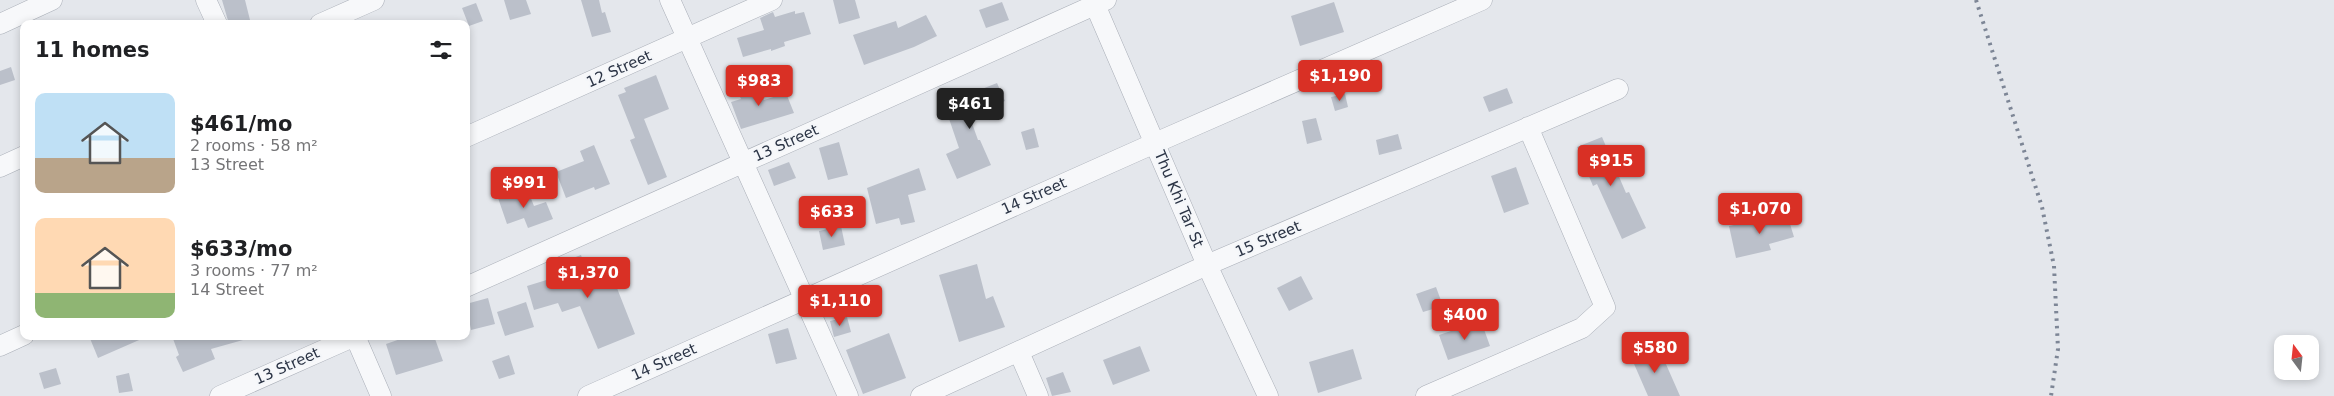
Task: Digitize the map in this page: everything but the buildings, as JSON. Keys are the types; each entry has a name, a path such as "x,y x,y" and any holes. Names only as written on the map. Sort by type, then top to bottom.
{"street":[{"path":"0,24 52,0"},
{"path":"206,0 215,20"},
{"path":"329,20 374,0"},
{"path":"670,0 848,396"},
{"name":"12 Street","path":"470,135 772,0"},
{"name":"14 Street","path":"588,396 1155,143 1482,0"},
{"name":"Thu Khi Tar St","path":"1098,2 1207,265 1268,396"},
{"name":"13 Street","path":"470,285 1098,2"},
{"name":"15 Street","path":"921,396 1207,265 1618,89"},
{"path":"1426,396 1582,328 1605,307 1528,127"},
{"path":"0,167 20,158"},
{"path":"0,346 20,337"},
{"name":"13 Street","path":"220,396 346,340"},
{"path":"357,340 381,396"},
{"path":"1019,352 1038,396"}],"railway":[{"path":"1976,0 2042,207 2054,266 2058,349 2051,396"}]}
